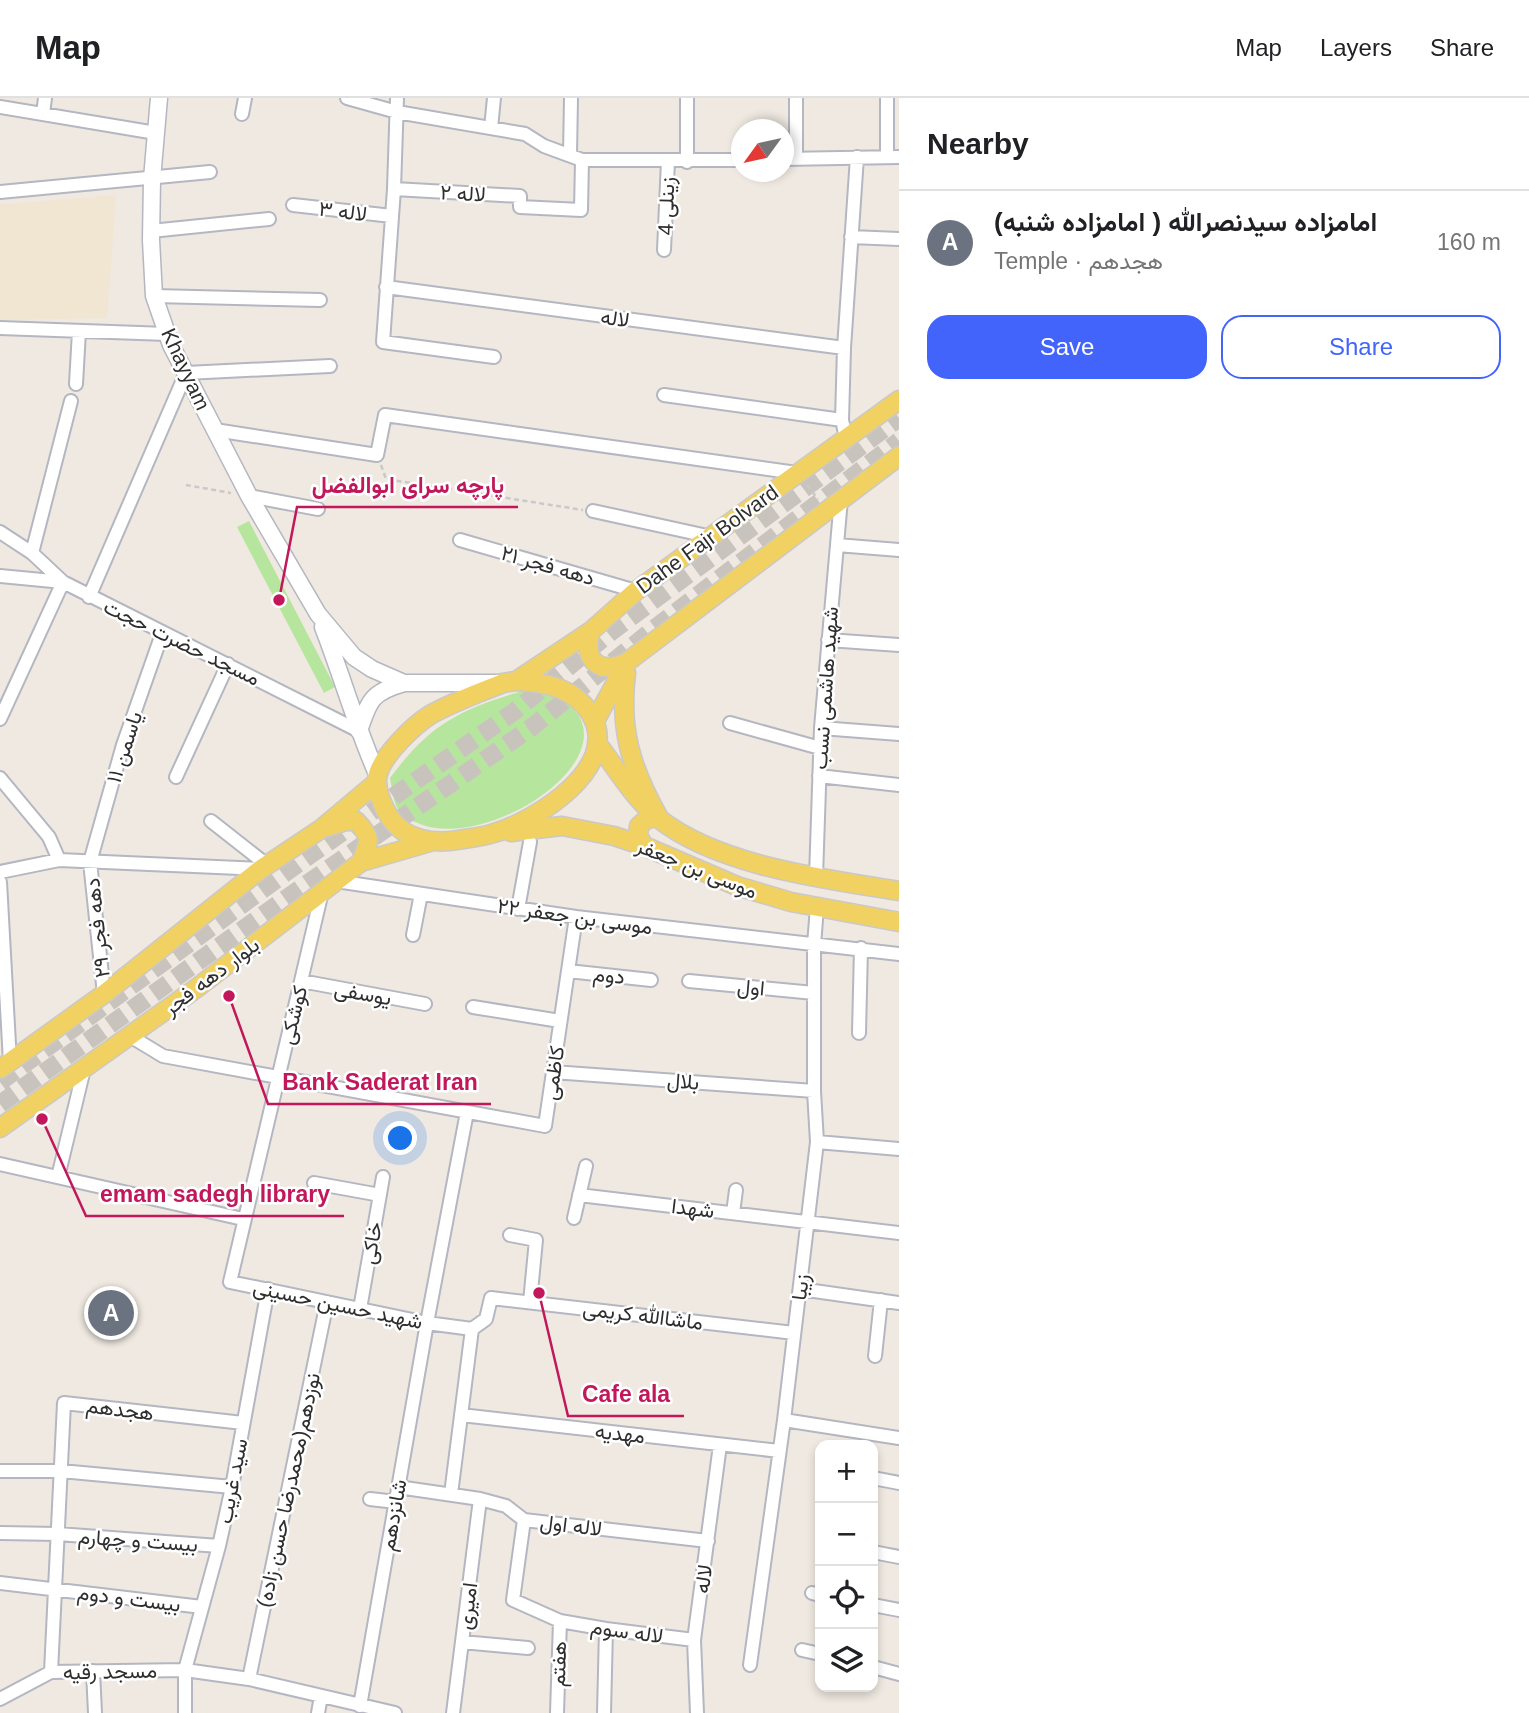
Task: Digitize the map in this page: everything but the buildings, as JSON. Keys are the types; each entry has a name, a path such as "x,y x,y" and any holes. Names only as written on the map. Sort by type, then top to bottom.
{"main road":[{"name":"Khayyam","path":"159,98 152,179 154,296 167,334 249,496 318,614 377,778"},
{"name":"Dahe Fajr Bolvard","path":"510,682 591,631 636,591 899,400"},
{"path":"591,631 587,645 590,658 601,667 615,669 899,456"},
{"name":"Khayyam","path":"318,614 354,657 372,669 404,683 510,682"},
{"path":"595,721 627,662"},
{"path":"627,662 623,694 624,725 630,756 641,786 659,818"},
{"path":"5,1066 104,994 264,867 321,829 377,778 397,746 429,716 510,682 537,682 566,690 583,703 598,731 593,762 576,784 546,808 494,834 455,841 430,842 415,837 397,827 381,799 377,778"},
{"path":"359,731 367,706 374,695 404,683"},
{"path":"597,743 637,797 659,818 677,830 710,846 767,867 899,891"},
{"path":"644,846 638,836 639,825 648,818 659,818"},
{"path":"321,829 346,821 356,821 366,831 369,841 361,862"},
{"name":"موسی بن جعفر","path":"494,834 562,826 614,836 737,886 791,902 899,922"},
{"name":"بلوار دهه فجر","path":"0,1128 198,987 361,862 430,842"}],"street":[{"path":"43,114 45,98"},
{"path":"242,114 245,98"},
{"path":"346,98 397,112 524,134 544,146 582,160 731,160"},
{"path":"397,98 394,189 383,342 494,357"},
{"path":"491,128 494,98"},
{"path":"570,155 571,98"},
{"path":"687,98 687,162"},
{"path":"794,119 796,98"},
{"path":"794,159 893,157 887,98"},
{"path":"0,107 156,133"},
{"path":"846,438 842,420 844,348 857,157"},
{"name":"لاله ۲","path":"394,189 520,196 520,207 581,210 582,160"},
{"name":"زینلی 4","path":"664,250 668,161"},
{"path":"0,192 210,172"},
{"name":"لاله ۳","path":"293,205 392,216"},
{"path":"151,231 269,219"},
{"path":"851,237 899,239"},
{"name":"لاله","path":"386,287 844,348"},
{"path":"154,296 320,300"},
{"path":"0,342 1,328 167,334"},
{"path":"76,384 79,331"},
{"path":"89,597 186,373 330,366"},
{"path":"664,395 842,420"},
{"path":"32,553 71,401"},
{"path":"215,430 377,455 385,415 797,473"},
{"path":"249,496 318,509"},
{"name":"شهید هاشمی نسب","path":"816,877 821,728 837,545 834,505"},
{"path":"593,511 712,537"},
{"path":"0,532 32,553 63,583 0,719"},
{"name":"دهه فجر ۲۱","path":"460,540 636,591"},
{"path":"837,545 899,550"},
{"name":"مسجد حضرت حجت","path":"0,576 63,583 359,731"},
{"name":"یاسمن ۱۱","path":"90,862 123,745 162,634"},
{"path":"828,640 899,645"},
{"path":"176,777 228,664"},
{"path":"730,723 820,748"},
{"path":"821,728 899,734"},
{"path":"819,776 899,785"},
{"path":"0,778 49,837 59,860"},
{"path":"211,821 264,867"},
{"path":"518,909 530,842"},
{"path":"0,872 59,860 264,867"},
{"name":"دهه فجر ۲۹","path":"90,862 104,994"},
{"path":"0,882 5,1066"},
{"name":"موسی بن جعفر ۲۲","path":"329,887 421,894 576,917 899,954"},
{"name":"کوشکی","path":"243,1219 301,981 329,887"},
{"path":"413,935 421,894"},
{"name":"زیبا","path":"750,1665 784,1420 817,1142 814,1091 814,945 817,907"},
{"name":"کاظمی","path":"130,1036 163,1056 545,1126 576,917"},
{"path":"859,1033 861,948"},
{"name":"دوم","path":"568,971 651,980"},
{"name":"یوسفی","path":"301,981 425,1004"},
{"name":"اول","path":"688,981 814,993"},
{"path":"473,1007 560,1021"},
{"path":"58,1177 84,1069"},
{"name":"بلال","path":"553,1072 814,1091"},
{"name":"شانزدهم","path":"360,1706 467,1112"},
{"path":"817,1142 899,1149"},
{"path":"0,1164 243,1219"},
{"path":"574,1218 586,1166"},
{"name":"خاکی","path":"360,1310 383,1177"},
{"path":"314,1183 380,1195"},
{"path":"733,1213 736,1190"},
{"name":"شهدا","path":"579,1195 899,1233"},
{"name":"شهید حسین حسینی","path":"243,1219 230,1282 360,1310 472,1329"},
{"path":"510,1235 536,1240 530,1302"},
{"name":"سید غریب","path":"185,1713 185,1670 232,1487 268,1289"},
{"path":"800,1289 899,1303"},
{"name":"ماشاالله کریمی","path":"472,1329 486,1319 491,1298 794,1333"},
{"path":"875,1356 881,1300"},
{"name":"نوزدهم(محمدرضا حسن زاده)","path":"249,1679 327,1302"},
{"path":"451,1494 472,1329"},
{"name":"هجدهم","path":"61,1471 64,1402 243,1423"},
{"name":"مهدیه","path":"461,1415 779,1451"},
{"path":"784,1420 899,1438"},
{"name":"لاله","path":"697,1713 694,1640 720,1445"},
{"path":"0,1471 61,1471 232,1487"},
{"path":"51,1672 61,1471"},
{"path":"878,1479 899,1483"},
{"name":"لاله اول","path":"398,1487 480,1499 506,1506 524,1520 708,1541"},
{"path":"370,1499 396,1502"},
{"name":"امیری","path":"453,1713 480,1499"},
{"name":"هفتم","path":"524,1520 513,1600 560,1621 556,1713"},
{"name":"بیست و چهارم","path":"0,1533 58,1534 219,1546"},
{"path":"878,1553 899,1557"},
{"name":"بیست و دوم","path":"0,1583 202,1607"},
{"path":"878,1606 899,1610"},
{"name":"لاله سوم","path":"560,1621 694,1640"},
{"path":"604,1713 606,1629"},
{"path":"462,1642 528,1648"},
{"path":"802,1650 815,1653"},
{"path":"878,1668 899,1674"},
{"path":"185,1670 249,1679 395,1713"},
{"name":"مسجد رقیه","path":"3,1699 51,1672 185,1670"},
{"path":"93,1671 95,1713"},
{"path":"318,1713 321,1696"},
{"path":"3,1699 8,1713"}],"path":[{"path":"377,455 386,479 593,511"},
{"path":"797,473 834,505"},
{"path":"186,485 249,496"}],"shaded area":[{"path":"116,195 107,318 0,320 0,205"}],"green space":[{"path":"249,521 335,687 324,693 237,527"},
{"path":"522,691 559,694 580,718 583,742 572,766 550,789 520,809 487,823 453,829 422,825 398,809 390,778 419,744 447,721 480,705"}],"tunnel":[{"path":"0,1082 303,860 515,711 611,632 899,418"},
{"path":"0,1104 288,897 532,727 655,628 899,441"}],"place":[{"name":"پارچه سرای ابوالفضل","path":"279,600"},
{"name":"Bank Saderat Iran","path":"229,996"},
{"name":"emam sadegh library","path":"42,1119"},
{"name":"Cafe ala","path":"539,1293"},
{"name":"امامزاده سیدنصرالله ( امامزاده شنبه)","path":"111,1313"}]}
